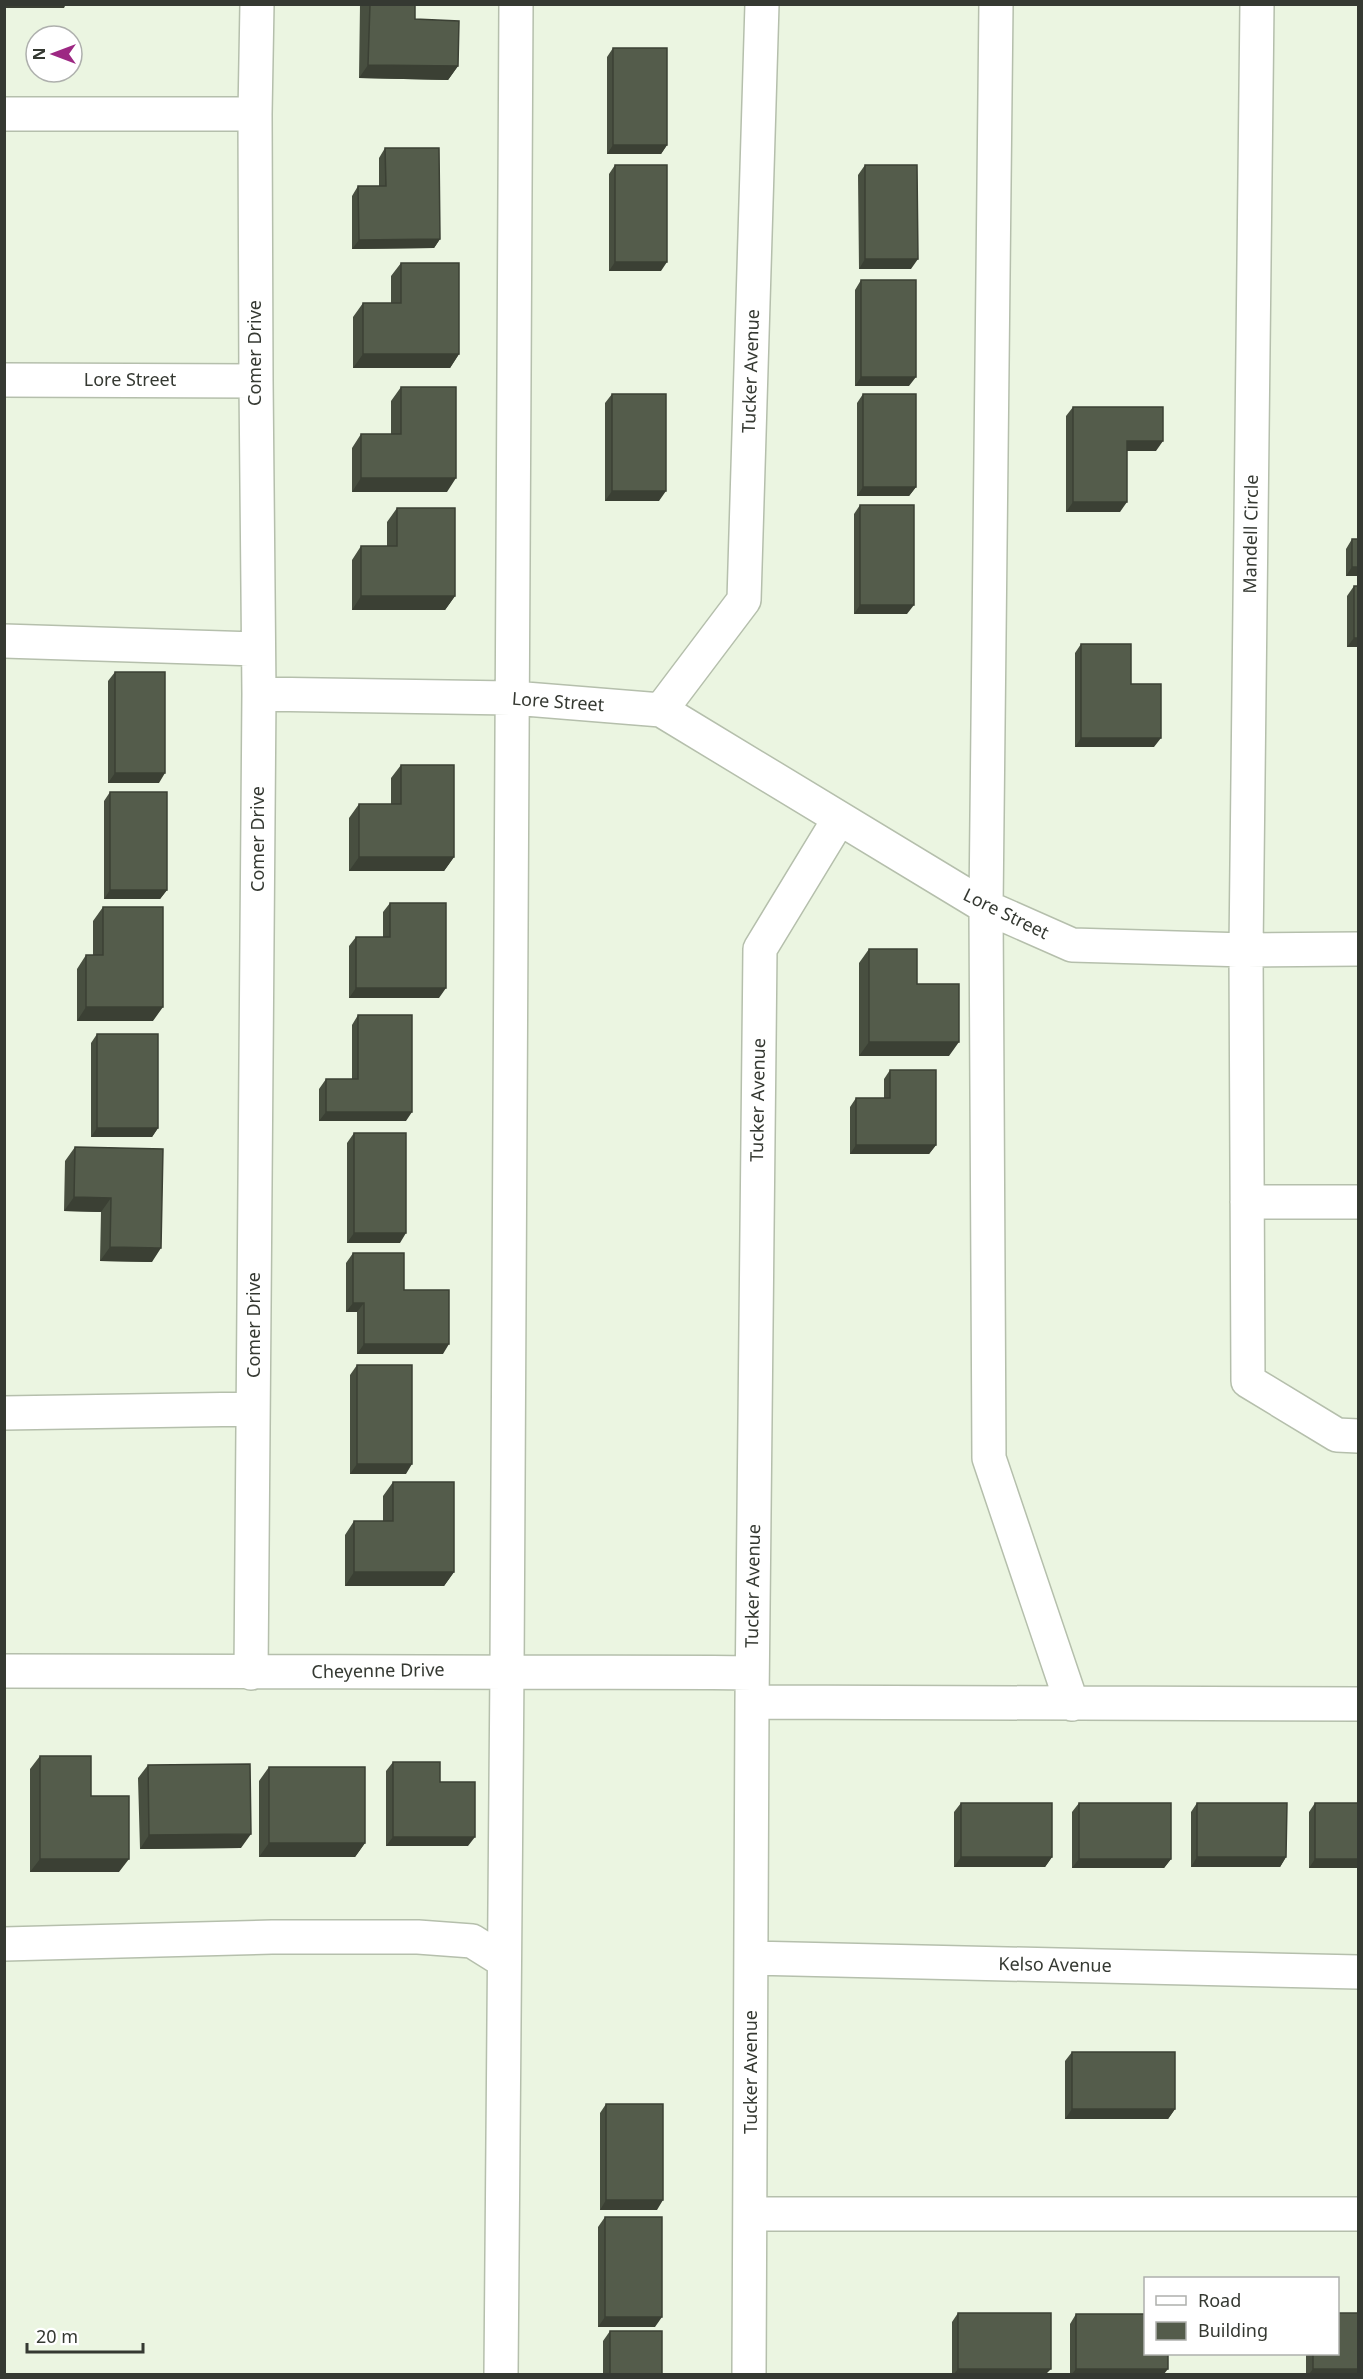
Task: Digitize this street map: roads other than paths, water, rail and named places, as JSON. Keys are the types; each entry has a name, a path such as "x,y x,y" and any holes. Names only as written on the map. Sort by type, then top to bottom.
{"street":[{"name":"Comer Drive","path":"251,1673 259,694 255,381 257,4"},
{"path":"501,2374 516,4"},
{"name":"Tucker Avenue","path":"661,710 744,600 762,4"},
{"path":"996,4 986,908 989,1458 1072,1704"},
{"name":"Mandell Circle","path":"1246,950 1257,4"},
{"path":"4,114 255,114"},
{"name":"Lore Street","path":"4,380 255,381"},
{"path":"4,641 257,649"},
{"name":"Lore Street","path":"259,694 513,698 661,710 986,908 1072,945 1246,950"},
{"name":"Tucker Avenue","path":"749,2374 752,1688 760,949 839,819"},
{"path":"1359,949 1246,950 1248,1381 1337,1435 1359,1436"},
{"path":"1247,1202 1359,1202"},
{"path":"4,1413 253,1409"},
{"name":"Cheyenne Drive","path":"4,1671 251,1673 507,1670 752,1688 1072,1704 1359,1704"},
{"path":"4,1944 272,1937 418,1937 472,1941 504,1961"},
{"name":"Kelso Avenue","path":"752,1958 1359,1972"},
{"path":"750,2214 1359,2214"}]}
